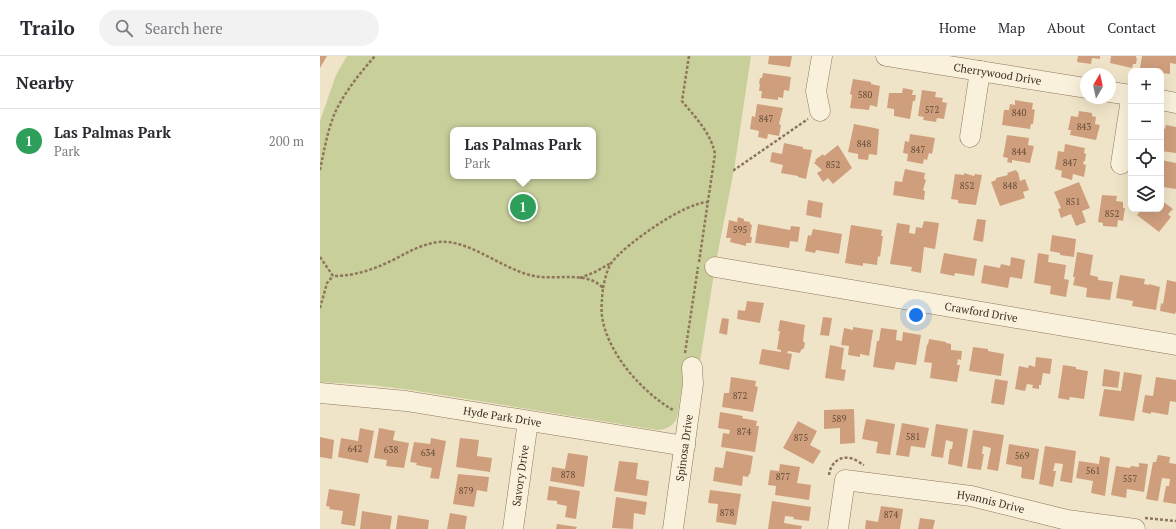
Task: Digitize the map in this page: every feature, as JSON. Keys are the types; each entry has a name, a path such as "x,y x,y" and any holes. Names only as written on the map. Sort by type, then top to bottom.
{"street":[{"path":"820,111 816,91 822,56"},
{"name":"Cherrywood Drive","path":"886,56 1080,87"},
{"path":"970,137 980,71"},
{"path":"1116,93 1128,95"},
{"path":"1164,100 1176,102"},
{"path":"1121,164 1130,104"},
{"name":"Crawford Drive","path":"715,267 1176,345"},
{"name":"Spinosa Drive","path":"673,529 693,384 689,362"},
{"name":"Hyde Park Drive","path":"320,394 406,401 685,446"},
{"name":"Savory Drive","path":"513,529 528,421"},
{"name":"Hyannis Drive","path":"838,529 845,480 970,496 1067,520 1135,529"}],"path":[{"path":"320,170 328,133 335,114 357,78 375,56"},
{"path":"689,56 682,101 709,137 715,154 689,362"},
{"path":"732,170 802,123"},
{"path":"579,278 595,272 611,263 628,246 653,227 695,204 708,202"},
{"path":"332,276 345,276 366,272 392,261 418,247 440,242 466,246 507,267 530,276 545,278 579,278 592,281 599,284 603,288"},
{"path":"320,257 332,276"},
{"path":"611,263 603,288 602,318 613,346 624,364 640,385 654,397 677,411"},
{"path":"320,308 327,283 332,276"}],"green space":[{"path":"347,56 751,56 734,170 715,267 699,368 685,366 677,418 673,423 666,428 657,430 411,390 371,385 320,382 320,121 336,75"}],"building":[{"path":"320,56 327,56 320,68"},
{"path":"769,56 792,56 790,67 768,64"},
{"path":"1078,56 1100,56 1100,59 1092,58 1091,64 1077,62"},
{"path":"1111,56 1136,56 1137,58 1136,64 1133,64 1132,68 1110,63"},
{"path":"1142,56 1176,56 1176,64 1170,63 1170,74 1164,73 1164,68 1140,68"},
{"path":"763,73 791,77 789,91 784,90 783,98 778,97 778,100 761,98 762,91 759,91 759,84"},
{"path":"853,79 871,82 871,84 880,86 877,107 870,105 869,110 850,108 852,95 850,94"},
{"path":"903,88 913,90 912,95 916,95 915,101 913,101 910,119 894,116 894,109 887,108 889,93 902,93"},
{"path":"922,90 936,92 935,97 943,98 942,102 947,103 944,119 937,118 936,122 923,120 924,117 918,116"},
{"path":"1015,100 1033,103 1032,109 1035,110 1033,124 1031,124 1030,129 1002,125 1004,110 1009,110 1010,104 1015,105"},
{"path":"757,104 783,108 779,124 781,125 779,136 768,134 767,139 758,137 759,131 750,129 752,116 755,117"},
{"path":"1079,111 1092,113 1092,116 1096,117 1095,124 1100,125 1096,140 1070,135 1071,130 1068,130 1071,116 1078,117"},
{"path":"854,124 879,129 877,155 869,154 868,160 858,159 858,154 848,152"},
{"path":"1166,125 1176,127 1176,153 1164,151"},
{"path":"910,134 935,138 932,154 929,153 927,160 924,159 923,164 907,161 908,154 903,153 905,141 909,142"},
{"path":"1007,135 1029,138 1028,145 1034,146 1030,163 1012,160 1012,163 1007,162 1008,158 1003,157"},
{"path":"784,143 803,147 803,149 812,150 806,179 781,173 783,165 770,162 772,152 782,154"},
{"path":"1065,144 1085,148 1084,153 1086,154 1083,164 1086,165 1084,177 1073,174 1072,180 1061,177 1062,171 1055,169 1058,151 1064,152"},
{"path":"838,145 852,168 833,184 828,178 823,182 817,173 822,170 814,163 816,161 815,160 823,154 824,156"},
{"path":"1164,161 1176,163 1176,189 1164,187"},
{"path":"905,169 925,173 924,179 926,180 923,190 925,191 924,200 893,195 895,181 902,182"},
{"path":"1016,170 1020,181 1025,179 1029,190 1023,192 1025,198 1000,206 991,182 996,180 996,178 1008,175 1007,173"},
{"path":"964,173 974,176 975,174 982,175 976,205 958,203 958,200 951,199 955,174 964,175"},
{"path":"1079,182 1090,208 1082,211 1086,222 1076,226 1071,214 1061,218 1058,209 1061,208 1054,192"},
{"path":"1102,195 1117,196 1116,201 1123,202 1123,208 1125,208 1123,221 1118,220 1117,227 1103,226 1103,223 1098,222"},
{"path":"808,200 823,203 821,218 806,215"},
{"path":"1164,202 1173,209 1168,214 1171,217 1159,232 1137,215 1140,212 1164,212"},
{"path":"738,217 744,219 744,221 750,222 752,225 750,237 752,237 751,243 746,243 746,246 730,242 731,238 726,238 729,220 737,222"},
{"path":"977,219 986,220 983,242 973,240"},
{"path":"924,221 939,223 935,249 924,247 921,273 911,271 912,267 890,264 897,223 910,225 909,233 915,234 916,227 922,228"},
{"path":"758,224 790,230 791,226 800,227 798,242 790,241 789,248 755,243"},
{"path":"851,225 882,230 881,236 883,236 880,257 878,256 877,265 863,263 863,266 845,263"},
{"path":"813,229 842,234 839,254 816,250 815,253 805,251 808,235 811,236"},
{"path":"1052,235 1076,239 1074,257 1060,255 1060,253 1050,251"},
{"path":"1077,252 1093,255 1090,275 1098,277 1098,280 1113,282 1110,300 1086,297 1087,288 1073,285"},
{"path":"944,253 977,259 974,276 955,273 954,276 940,273"},
{"path":"1038,253 1049,255 1048,262 1066,265 1064,279 1069,280 1066,297 1050,294 1051,286 1034,283"},
{"path":"1011,257 1025,260 1022,279 1010,277 1008,288 981,283 984,265 1000,268 1001,264 1010,266"},
{"path":"1120,275 1145,279 1144,284 1160,287 1156,310 1132,306 1133,301 1116,298"},
{"path":"1167,280 1176,282 1175,314 1160,311 1161,303 1163,304"},
{"path":"747,301 764,303 760,323 737,319 738,310 745,311"},
{"path":"823,317 832,318 829,336 820,335"},
{"path":"722,318 729,319 727,335 719,333"},
{"path":"780,320 805,325 803,341 805,343 804,348 800,353 788,351 787,353 792,354 789,370 759,364 762,349 781,352 781,350 777,349"},
{"path":"853,327 873,330 869,356 860,354 860,357 848,355 849,346 841,345 844,328 853,330"},
{"path":"881,328 897,330 896,340 902,341 903,332 921,335 916,365 896,362 894,370 873,367 877,341 879,341"},
{"path":"929,339 946,342 951,344 951,350 962,351 961,360 958,359 957,365 960,365 957,382 930,378 932,363 924,362"},
{"path":"830,345 844,348 841,369 846,370 844,381 825,378"},
{"path":"973,347 988,349 988,351 1004,354 1001,376 969,371"},
{"path":"1036,357 1052,359 1050,374 1043,373 1039,389 1032,388 1033,385 1027,384 1025,391 1015,389 1019,366 1028,368 1029,365 1035,367"},
{"path":"1063,365 1088,371 1084,399 1070,397 1069,400 1058,398"},
{"path":"1104,369 1120,372 1118,388 1102,386"},
{"path":"1124,372 1142,375 1134,421 1099,416 1104,389 1121,391"},
{"path":"731,377 756,381 755,386 758,387 753,412 722,407 724,393 729,393"},
{"path":"1156,377 1176,380 1176,402 1170,401 1168,415 1142,412 1145,395 1153,396"},
{"path":"995,379 1008,381 1004,405 991,403"},
{"path":"854,409 855,443 840,444 840,428 824,429 824,410"},
{"path":"720,412 743,416 742,418 757,421 756,426 759,426 755,452 721,447 723,433 729,434 730,430 718,428"},
{"path":"866,419 895,424 890,455 876,453 878,442 862,439"},
{"path":"798,421 817,431 810,445 821,451 813,464 783,448"},
{"path":"902,423 929,428 925,448 911,446 909,457 896,455"},
{"path":"936,424 968,429 962,467 948,464 950,449 952,449 953,442 946,440 943,458 931,456"},
{"path":"360,428 374,431 368,463 338,457 341,438 358,441"},
{"path":"379,428 395,431 393,440 409,443 404,468 386,466 387,460 374,458"},
{"path":"973,430 1004,435 998,471 987,469 991,448 983,446 982,454 984,454 981,470 967,468"},
{"path":"320,437 334,440 332,459 320,457"},
{"path":"431,438 446,441 439,479 430,478 432,468 416,465 417,463 410,462 414,442 430,444"},
{"path":"460,438 479,440 477,456 492,458 490,472 456,467"},
{"path":"1009,444 1039,449 1034,480 1021,478 1022,467 1006,464"},
{"path":"1045,446 1076,451 1072,483 1060,481 1063,464 1055,463 1053,471 1056,471 1053,487 1039,484"},
{"path":"726,451 753,456 750,474 748,477 743,476 742,486 713,481 715,467 723,468"},
{"path":"568,453 588,456 584,487 550,481 552,467 565,469"},
{"path":"1158,455 1170,457 1169,463 1176,464 1176,504 1163,502 1166,486 1169,486 1170,479 1162,478 1158,501 1146,499 1153,462 1156,462"},
{"path":"1100,456 1110,458 1105,496 1091,493 1093,481 1076,478 1079,461 1099,464"},
{"path":"619,461 638,463 636,479 649,481 647,496 614,491"},
{"path":"1139,463 1148,464 1144,492 1127,489 1126,498 1111,495 1116,466 1130,468 1131,466 1139,467"},
{"path":"780,464 800,467 797,483 811,485 809,500 775,495 776,486 768,485 770,470 779,471"},
{"path":"458,474 489,477 487,492 477,490 474,507 453,504"},
{"path":"549,486 580,491 576,519 565,517 567,506 557,504 557,501 547,500"},
{"path":"329,489 360,494 355,526 341,524 343,511 329,509 330,507 326,506"},
{"path":"710,490 741,494 736,525 716,522 718,504 708,503"},
{"path":"616,497 647,502 645,515 634,513 633,529 612,528"},
{"path":"772,501 811,507 809,521 793,519 794,517 785,516 784,523 802,526 801,529 768,529"},
{"path":"881,506 903,509 900,529 865,529 866,520 878,522"},
{"path":"362,511 392,516 390,529 360,529"},
{"path":"450,513 467,516 465,529 447,529"},
{"path":"398,515 429,520 428,529 396,529"},
{"path":"920,518 935,520 933,529 918,529"},
{"path":"557,524 577,527 576,529 556,529"}],"place":[{"name":"Las Palmas Park","path":"523,207"}]}
